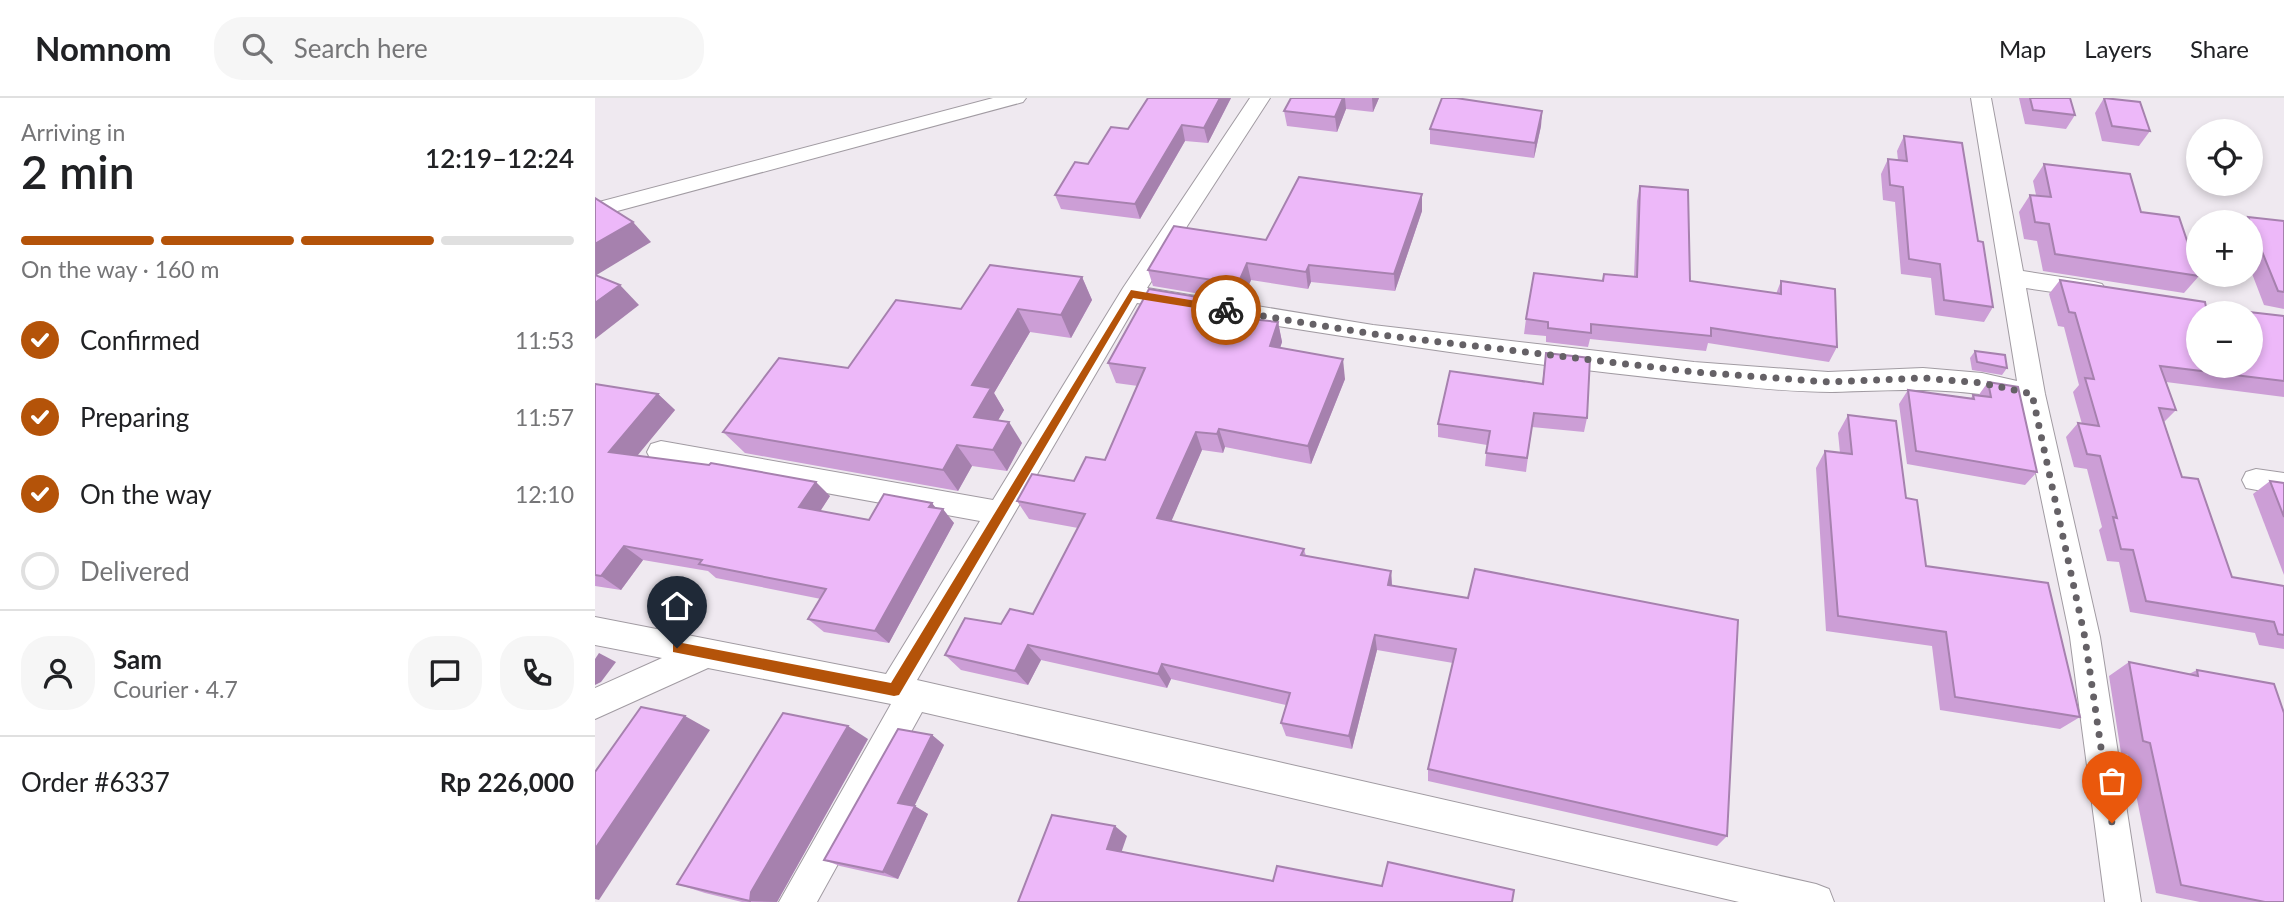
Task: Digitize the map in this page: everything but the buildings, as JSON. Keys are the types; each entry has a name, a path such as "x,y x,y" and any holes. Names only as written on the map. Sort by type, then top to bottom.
{"street":[{"path":"595,210 1016,98"},
{"path":"797,902 1000,513 1131,294 1260,98"},
{"path":"1981,98 2032,394 2085,638 2123,902"},
{"path":"2014,278 2119,294"},
{"path":"1131,294 1373,334 1667,369 1828,382 1923,378 1982,383 2032,394"},
{"path":"661,452 1000,513"},
{"path":"2256,480 2284,484"},
{"path":"595,631 904,693 1816,902"},
{"path":"595,704 705,654"}],"way so far":[{"path":"1226,310 1373,334 1694,372 1828,382 1923,378 1982,383 2032,394 2085,638 2112,823"}],"route":[{"path":"677,648 894,690 1131,294 1226,310"}]}
